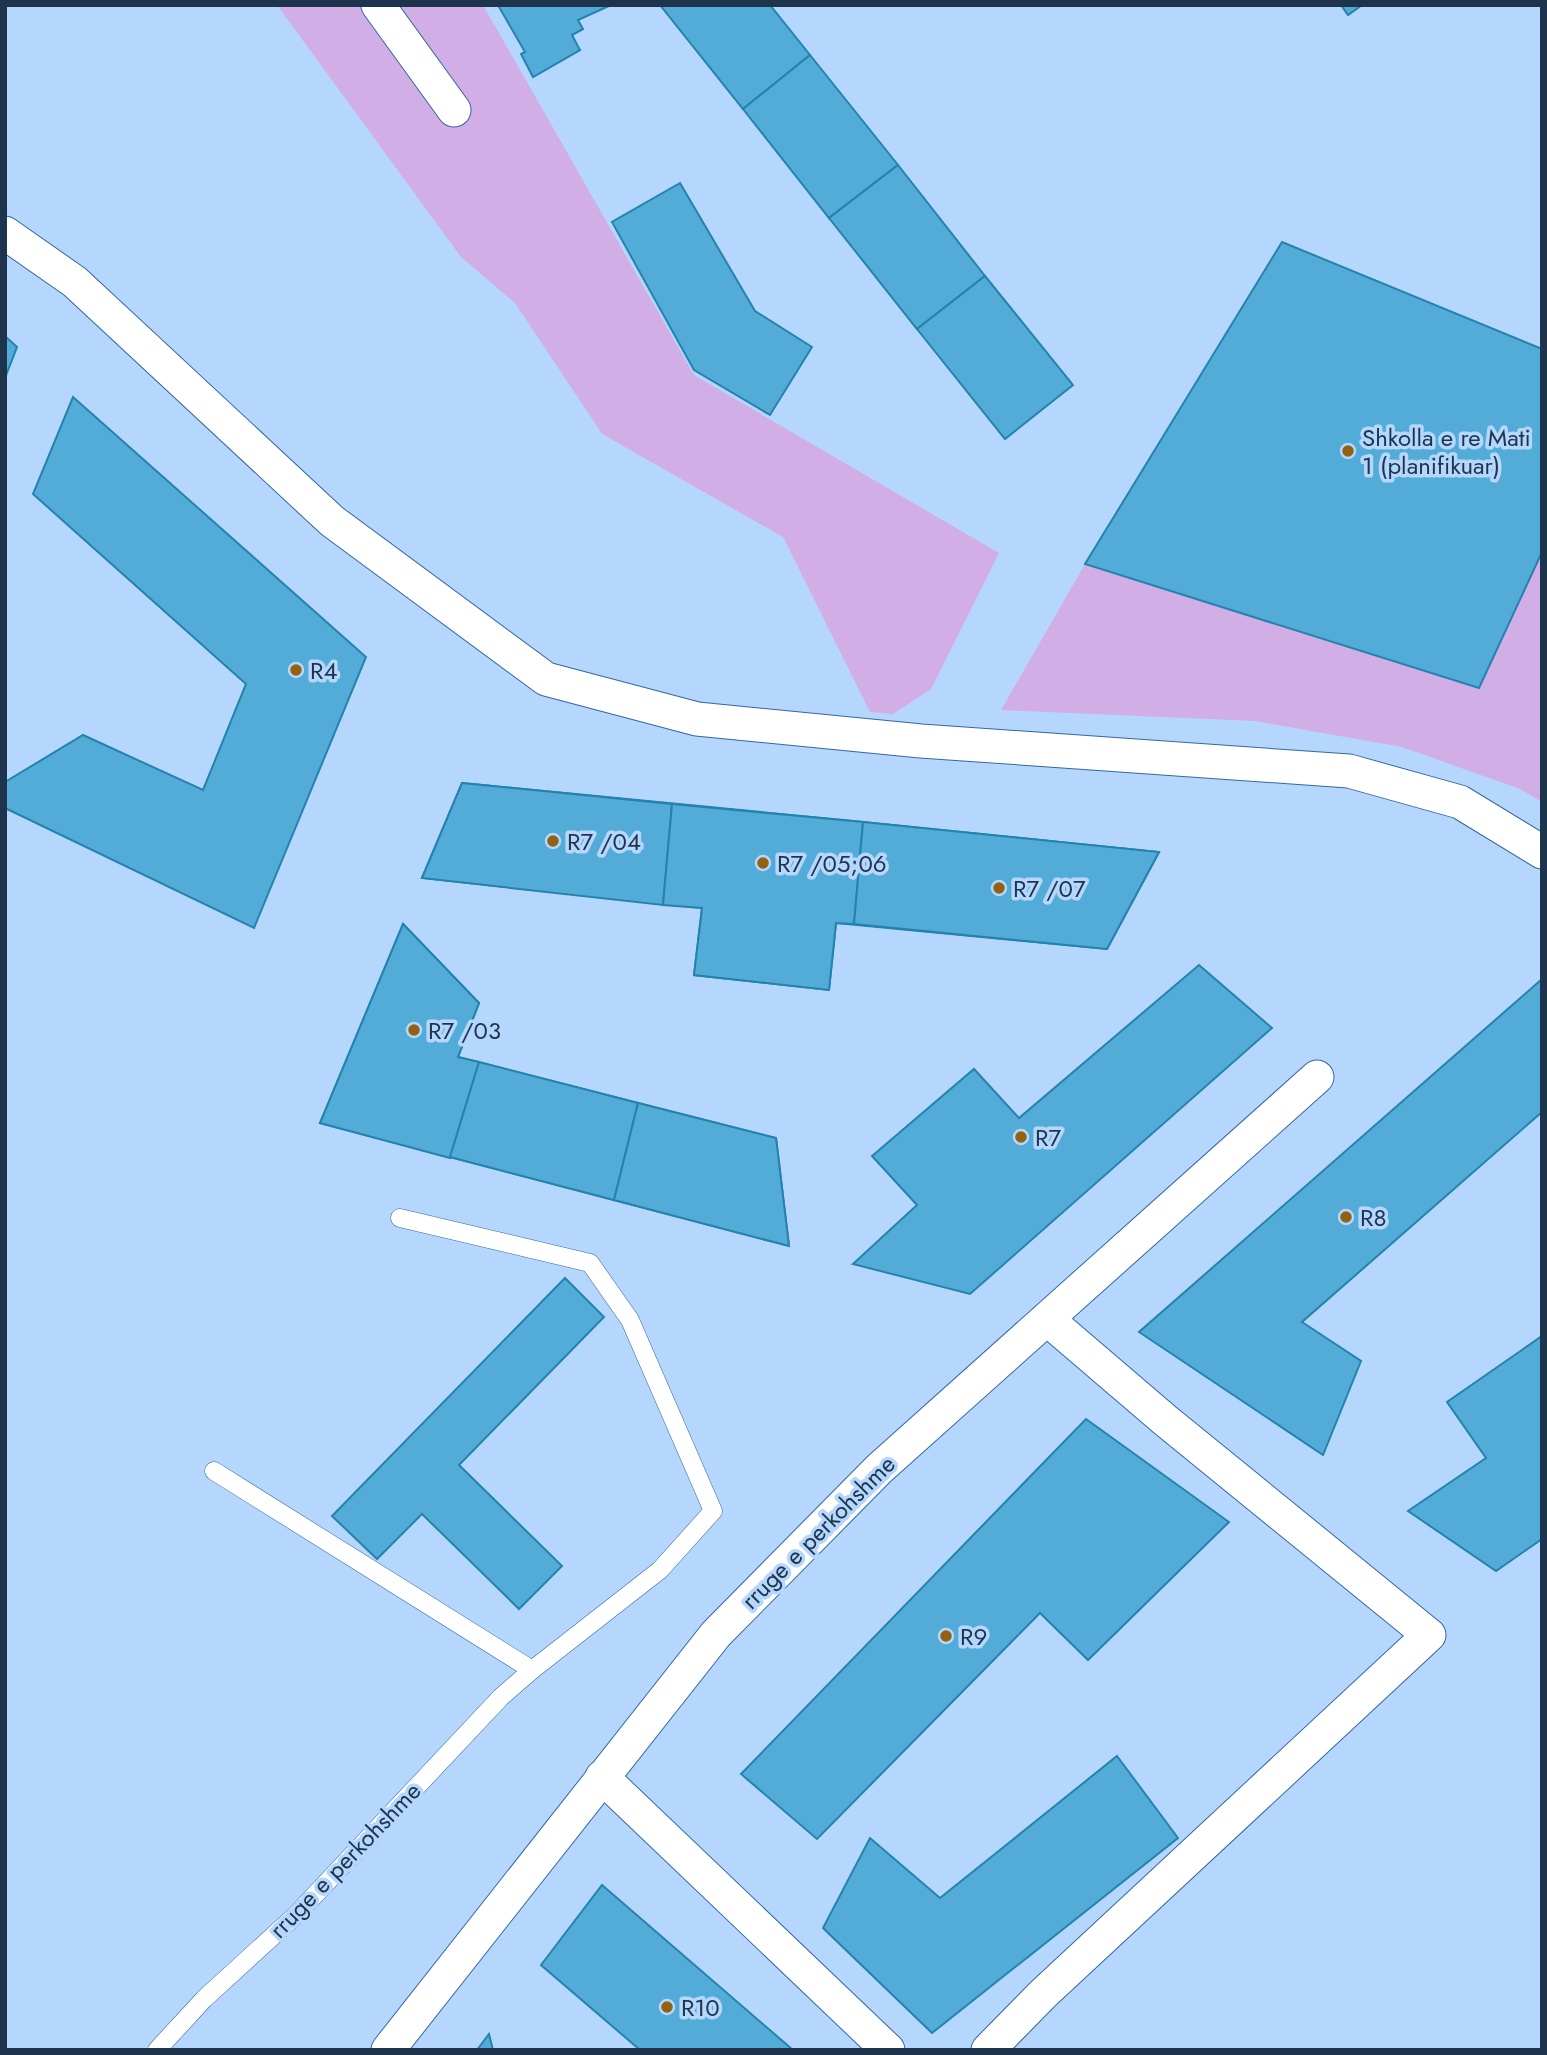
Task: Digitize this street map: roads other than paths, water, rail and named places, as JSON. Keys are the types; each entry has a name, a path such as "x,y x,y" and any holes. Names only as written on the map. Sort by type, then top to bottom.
{"street":[{"path":"378,5 454,110"},
{"path":"5,233 75,282 332,521 546,679 697,719 921,741 1349,771 1460,802 1542,852"},
{"name":"rruge e perkohshme","path":"388,2050 716,1634 879,1469 1317,1077"},
{"path":"988,2050 1043,1994 1429,1635 1165,1420 1047,1319"},
{"path":"602,1777 888,2050"}],"lane":[{"name":"rruge e perkohshme","path":"157,2050 204,1999 296,1915 501,1696 660,1570 713,1511 630,1320 590,1263 400,1219"},
{"path":"214,1471 532,1670"}],"place":[{"name":"Shkolla e re Mati 1 (planifikuar)","path":"1348,451"},
{"name":"R4","path":"296,670"},
{"name":"R7 /04","path":"553,841"},
{"name":"R7 /05;06","path":"763,863"},
{"name":"R7 /07","path":"999,888"},
{"name":"R7 /03","path":"414,1030"},
{"name":"R7","path":"1021,1137"},
{"name":"R8","path":"1346,1217"},
{"name":"R9","path":"946,1636"},
{"name":"R10","path":"667,2007"}]}
